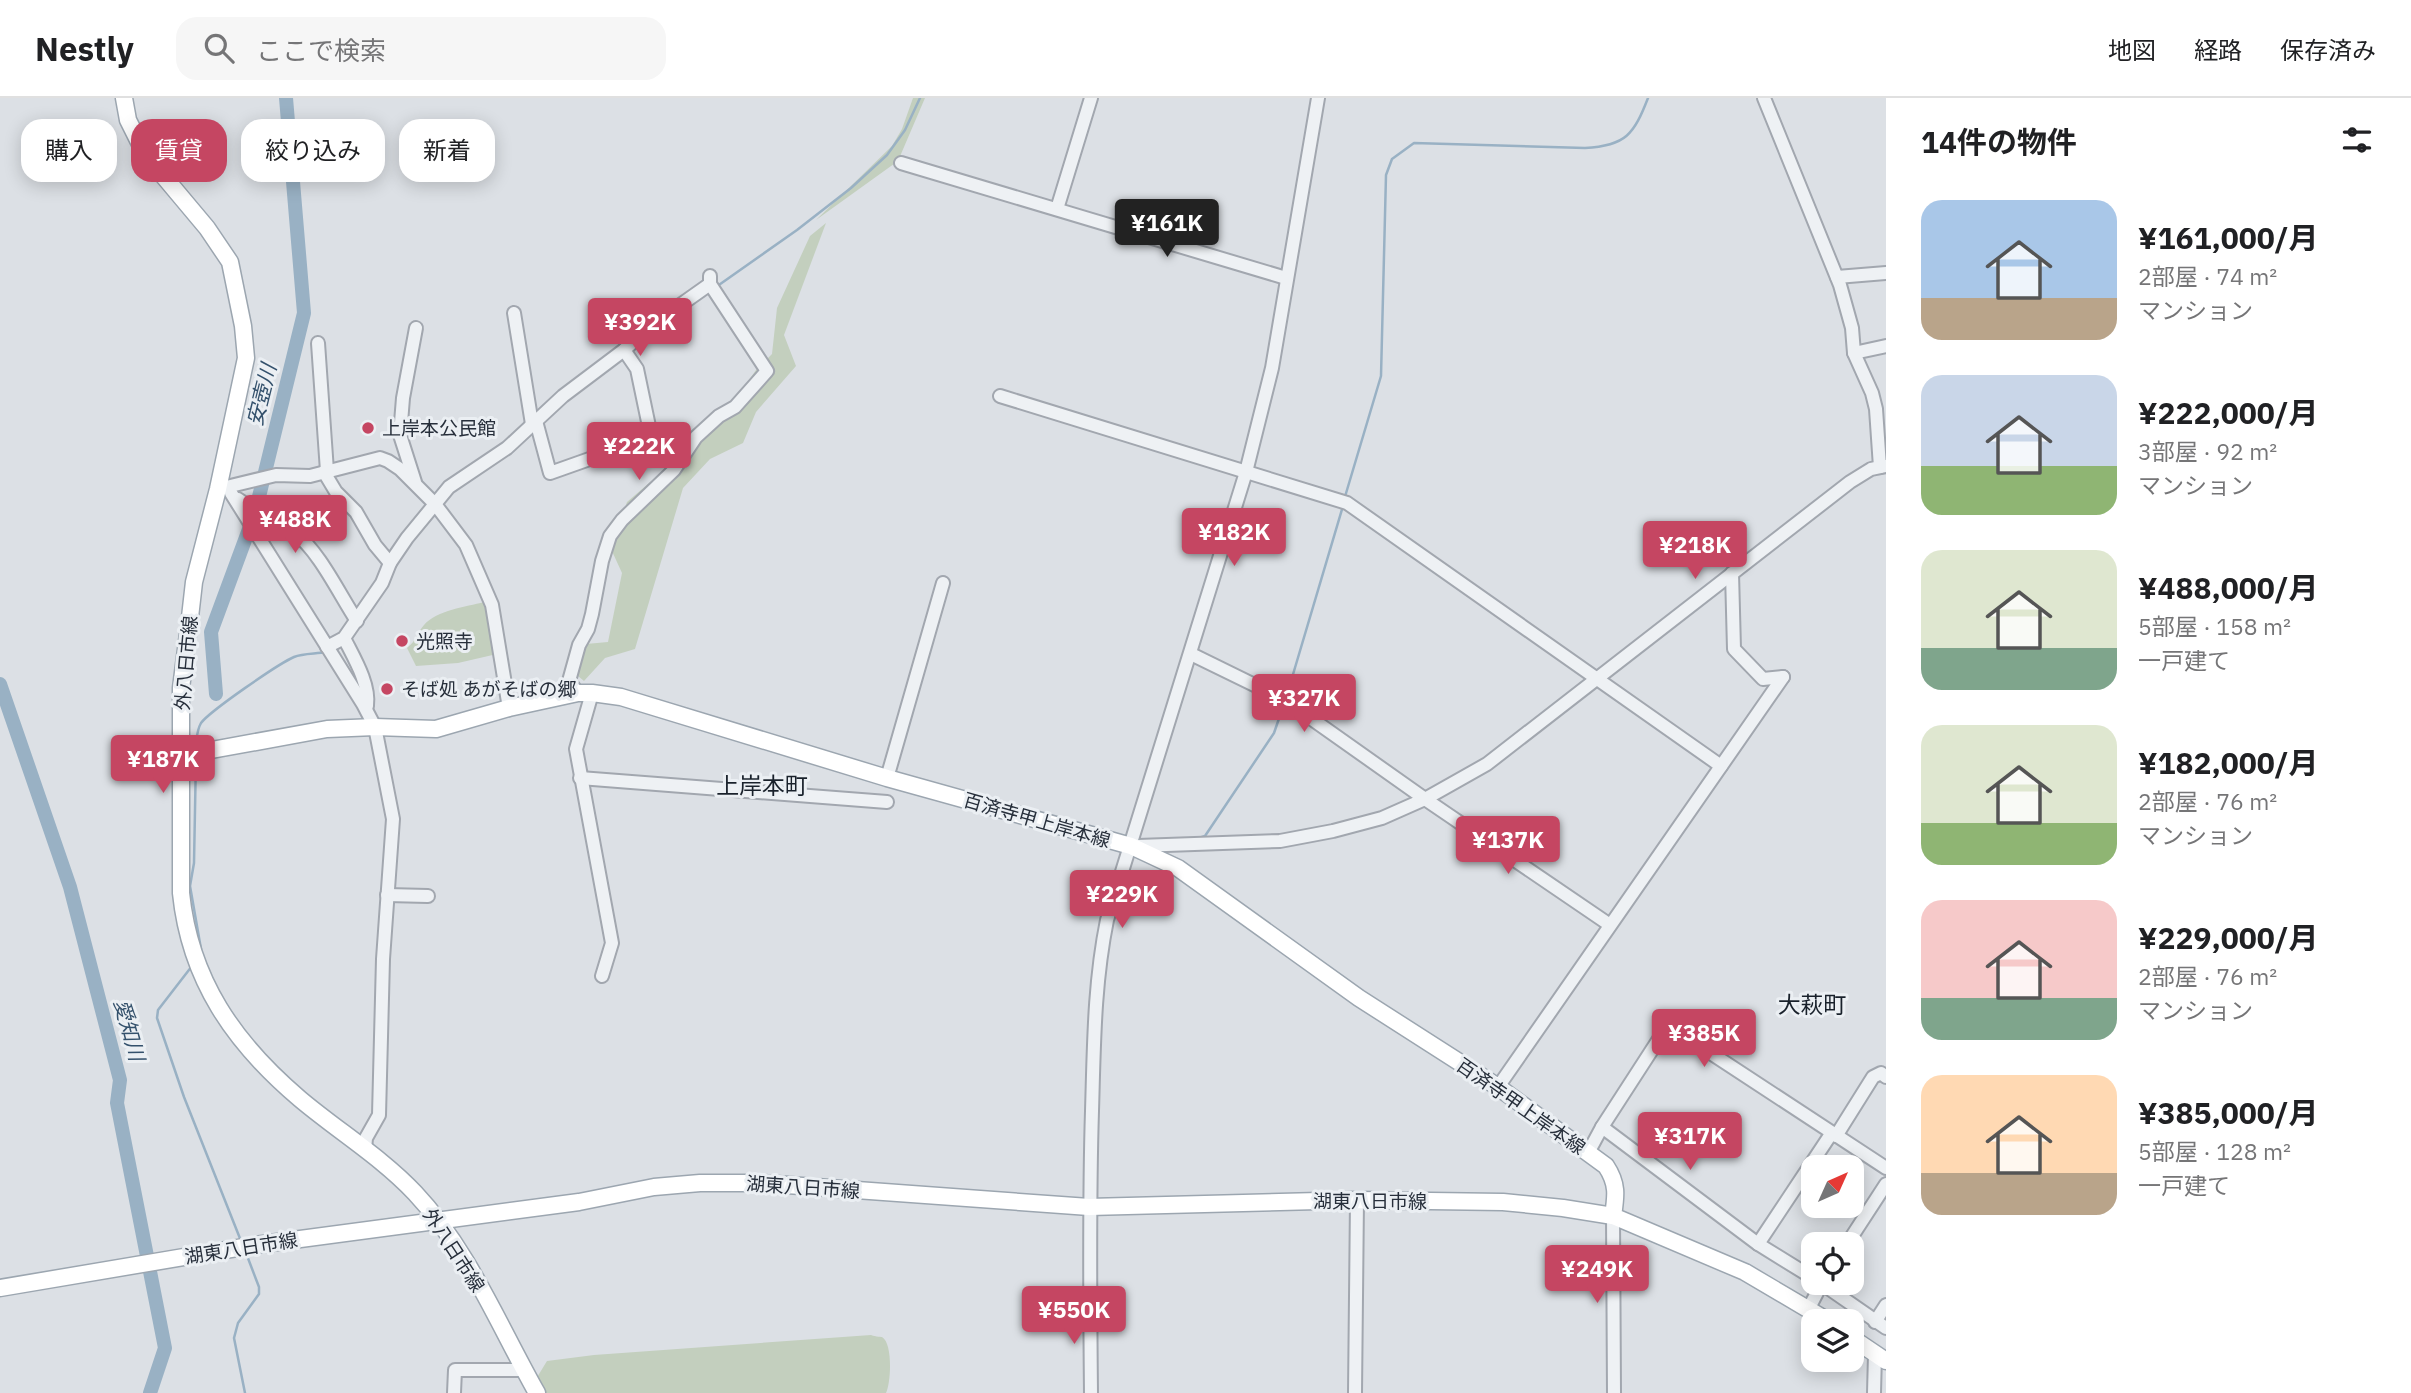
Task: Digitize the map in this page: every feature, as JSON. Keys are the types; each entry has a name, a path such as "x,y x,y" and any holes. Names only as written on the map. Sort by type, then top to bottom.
{"main road":[{"name":"外八日市線","path":"124,98 128,120 145,154 207,228 230,262 237,290 246,358 224,491 194,582 181,688 194,751 181,893 183,918 201,977 222,1015 247,1046 298,1098 415,1193 439,1222 471,1271 537,1393"},
{"name":"百済寺甲上岸本線","path":"194,751 327,729 436,729 509,708 585,693 621,697 887,778 1131,846 1178,868 1359,998 1497,1087 1606,1166 1617,1189 1613,1216"},
{"name":"湖東八日市線","path":"0,1288 255,1245 579,1202 654,1186 700,1183 760,1183 1089,1207 1357,1200 1503,1202 1613,1216"},
{"path":"1613,1216 1745,1272 1809,1308"},
{"path":"1864,1346 1880,1357"}],"street":[{"path":"1057,209 1091,98"},
{"path":"1091,1393 1089,1207 1094,1010 1098,965 1108,920 1246,472 1272,368 1318,98"},
{"path":"1131,846 1151,848 1280,841 1382,818 1425,799 1487,764 1850,482 1871,469 1883,467 1876,409 1872,393 1854,354 1852,328 1837,277 1764,98"},
{"path":"901,163 1286,278"},
{"path":"1837,277 1886,273"},
{"path":"327,647 344,638 382,583 390,563 407,538 457,480 486,464 507,448 563,396 625,350 652,325 710,280 767,370 735,407 719,416 696,437 674,470 622,520 610,536 588,629 579,645 569,681 585,693 576,749 612,943 602,976"},
{"path":"514,313 534,422 550,473 598,456 598,445 651,436 637,369 625,350"},
{"path":"416,328 403,398 400,435 416,485"},
{"path":"318,343 326,472 336,492 356,512 375,545 390,563"},
{"path":"1854,354 1886,346"},
{"path":"1000,396 1347,503 1721,766"},
{"path":"224,491 276,475 310,476 380,458 394,465 435,504 461,536 492,605 509,708"},
{"path":"224,491 293,531 309,545 356,621"},
{"path":"224,491 327,647 375,727 393,819 383,959 379,1115 366,1138 365,1150"},
{"path":"1497,1087 1783,677 1763,679 1734,649 1732,573"},
{"path":"887,778 943,583"},
{"path":"344,638 368,698 366,710"},
{"path":"1191,654 1286,700 1610,925"},
{"path":"580,778 887,802"},
{"path":"387,895 428,895"},
{"path":"1588,1153 1668,1025 1886,1168"},
{"path":"1758,1244 1873,1077 1881,1073 1886,1077"},
{"path":"1602,1127 1758,1244 1801,1271"},
{"path":"1855,1232 1886,1184"},
{"path":"1355,1393 1357,1200"},
{"path":"1613,1216 1614,1393"},
{"path":"1809,1308 1816,1295"},
{"path":"1839,1295 1880,1325 1886,1305"},
{"path":"1874,1393 1880,1357"},
{"path":"454,1393 454,1370 524,1370"}],"green space":[{"path":"913,98 925,98 898,161 816,220 892,146 902,129"},
{"path":"826,223 784,335 796,366 756,412 743,443 710,459 683,488 635,649 605,658 584,681 578,676 581,650 586,644 608,642 622,573 611,549 627,502 677,459 700,424 737,397 756,370 772,354 777,308 810,236"},
{"path":"484,602 489,605 497,654 458,663 416,666 407,648 424,625 444,612"},
{"path":"871,1335 882,1337 888,1347 890,1372 886,1393 543,1393 536,1379 547,1361 594,1355"}],"waterway":[{"name":"安壺川","path":"216,694 211,632 255,513 304,313 286,98"},
{"path":"716,287 797,230 851,188 887,155 905,130 920,98"},
{"path":"1344,500 1381,376 1386,175 1392,159 1414,143 1599,147 1627,136 1638,121 1648,98"},
{"path":"1286,698 1343,506"},
{"path":"196,744 201,723 245,688 294,657 326,652"},
{"name":"愛知川","path":"0,684 70,887 120,1080 117,1103 165,1348 150,1393"},
{"path":"1199,838 1205,836 1274,733 1284,704"},
{"path":"196,757 194,863 190,886 201,949"},
{"path":"192,966 158,1010 157,1018 184,1097 241,1241"},
{"path":"245,1393 234,1338 238,1323 259,1294 259,1287 246,1253"}],"place":[{"name":"上岸本公民館","path":"368,428"},
{"name":"光照寺","path":"402,641"},
{"name":"そば処 あがそばの郷","path":"387,689"}],"district":[{"name":"上岸本町","path":"762,786"},
{"name":"大萩町","path":"1812,1005"}]}
